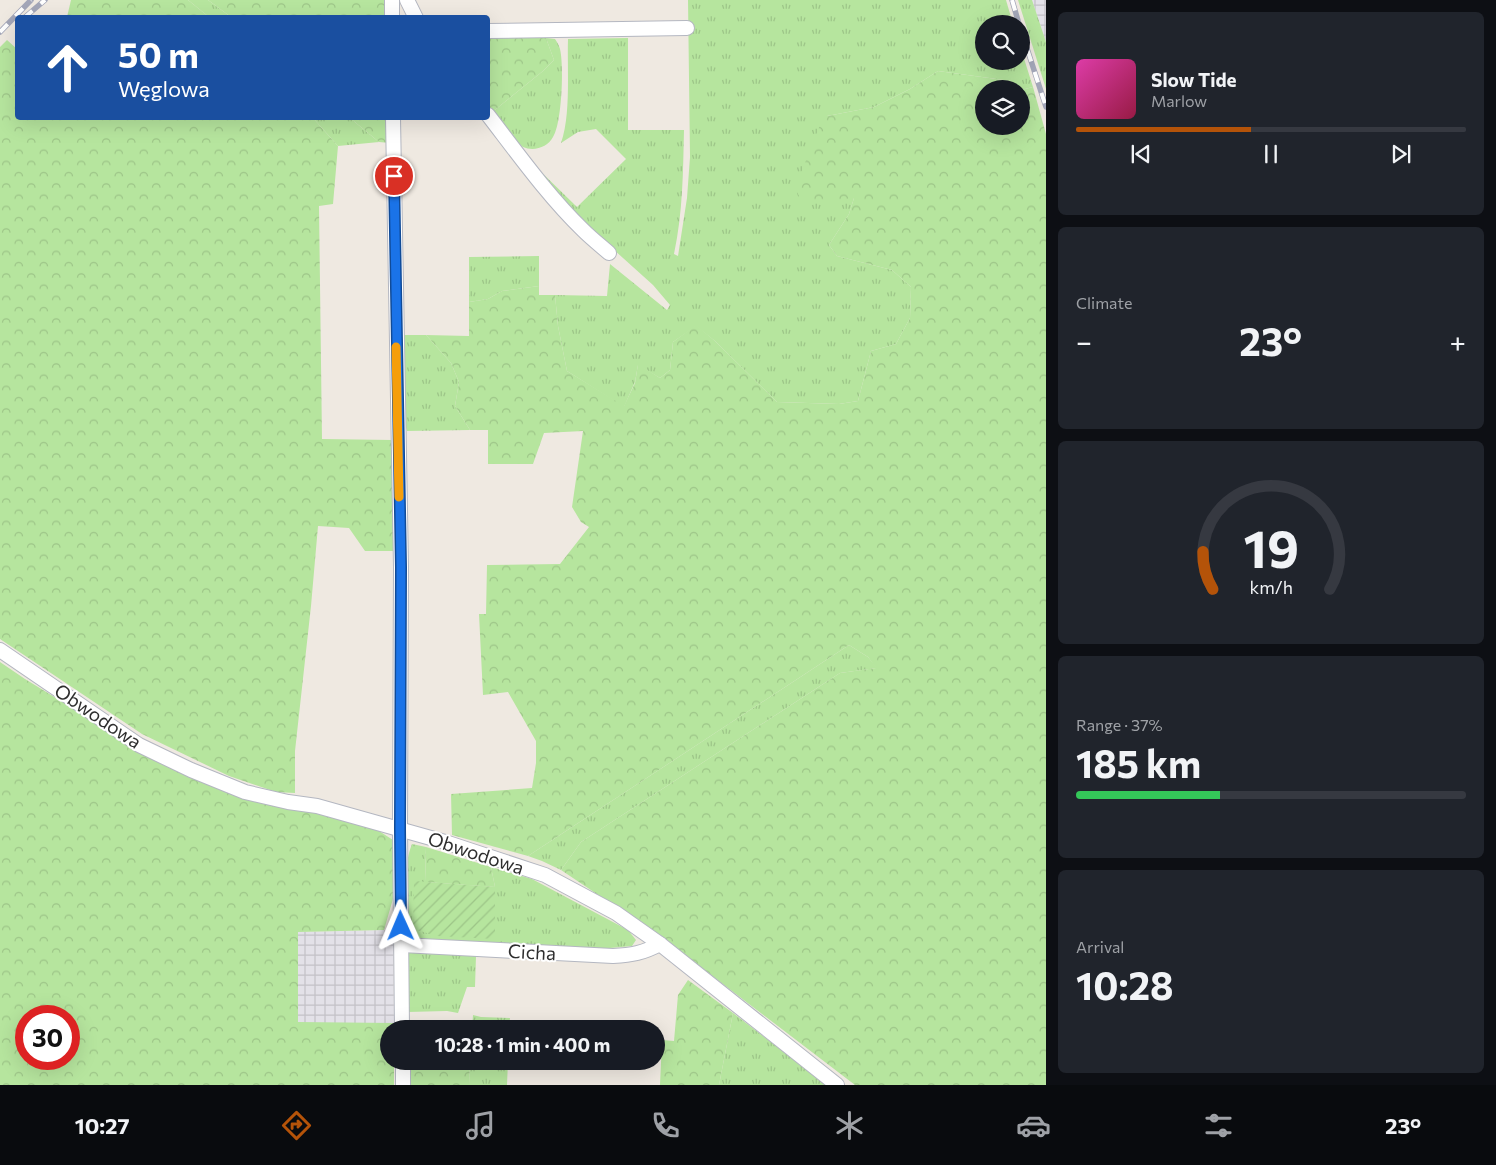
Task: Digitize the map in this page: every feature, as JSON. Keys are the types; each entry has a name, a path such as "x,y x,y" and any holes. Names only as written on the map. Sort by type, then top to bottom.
{"street":[{"path":"392,0 392,15"},
{"path":"407,0 414,15"},
{"path":"490,31 688,28"},
{"path":"490,118 555,199 583,230 610,253"},
{"path":"393,120 401,567 400,829 402,1020"},
{"name":"Obwodowa","path":"0,650 139,745 191,770 245,792 317,806 446,842 545,875 616,913 660,944 837,1085"},
{"name":"Cicha","path":"402,945 613,956 646,952 660,944"},
{"path":"403,1070 403,1085"}],"shaded area":[{"path":"1032,0 1046,0 1046,42"},
{"path":"384,930 393,932 394,1020 380,1020 380,1023 298,1023 298,932"}],"green space":[{"path":"71,0 188,0 207,15 67,15"},
{"path":"188,0 208,0 228,15 207,15"},
{"path":"208,0 387,0 387,15 228,15"},
{"path":"688,0 1006,0 1010,15 975,15 975,70 1028,70 1033,87 1030,88 1030,80 1004,80 938,71 910,89 874,107 827,116 854,198 849,214 829,245 837,256 892,270 911,287 910,318 896,344 871,351 858,401 839,404 777,402 715,341 696,326 673,342 670,370 660,378 638,365 635,382 624,407 567,371 558,326 555,295 607,296 610,264 667,310 670,305 653,285 555,194 532,163 577,207 626,159 596,129 578,132 561,143 566,119 568,92 568,39 628,38 628,130 684,130 681,207 674,254 678,256 687,198 690,157"},
{"path":"1018,0 1032,0 1046,42 1046,89 1030,38 1030,15 1023,15"},
{"path":"490,37 546,38 554,60 491,113"},
{"path":"546,38 555,39 560,48 562,80 558,120 551,141 540,148 532,149 523,147 516,141 491,113 554,60"},
{"path":"7,40 15,47 15,120 315,120 338,146 333,204 319,206 322,439 393,440 396,551 365,551 349,528 318,526 295,751 295,793 276,792 229,776 142,734 0,639 0,47"},
{"path":"938,71 1004,80 975,80 975,135 1030,135 1030,88 1033,87 1046,134 1046,1085 855,1085 664,939 561,870 581,842 840,673 876,668 868,657 849,645 528,856 452,835 451,794 532,788 536,763 536,741 508,692 483,695 479,614 486,614 487,565 560,564 589,527 581,522 572,507 583,431 544,433 533,464 488,464 488,430 470,430 455,406 459,382 451,363 426,335 469,336 469,302 488,299 502,291 539,286 539,295 555,295 558,326 567,371 624,406 635,383 638,364 660,378 670,370 673,342 696,325 777,402 839,404 858,401 871,351 896,344 910,318 911,287 892,270 837,256 829,245 849,214 854,198 803,204 795,188 820,125 827,116 874,107 910,89"},
{"path":"315,120 352,120 379,142 338,146"},
{"path":"352,120 389,120 390,143 379,142"},
{"path":"539,256 539,286 502,291 488,299 469,302 469,257"},
{"path":"404,335 426,335 451,363 459,382 455,406 470,430 407,431 405,424"},
{"path":"849,645 868,657 877,668 840,673 581,842 561,870 528,856"},
{"path":"0,662 164,764 332,815 379,831 393,840 396,853 395,892 384,930 298,932 298,1022 380,1023 380,1070 394,1070 394,1085 0,1085"},
{"path":"412,844 426,847 425,882 414,882 495,887 491,867 532,879 628,930 636,940 632,946 599,949 421,942 410,934 408,930 406,875"},
{"path":"426,847 491,867 495,887 425,882"},
{"path":"414,881 495,887 495,939 437,936 413,929"},
{"path":"409,952 474,953 476,956 475,987 467,987 458,1013 447,1011 408,1012 407,956"},
{"path":"688,980 733,1013 719,1085 660,1085 661,1070 665,1070 665,1040 674,1041 678,995"},
{"path":"733,1013 827,1085 719,1085"},
{"path":"473,1015 510,1018 510,1020 473,1020"},
{"path":"411,1070 470,1070 469,1085 411,1085"},
{"path":"470,1070 508,1070 507,1085 469,1085"}],"railway":[{"path":"16,15 31,0"},
{"path":"28,15 45,0"},
{"path":"1012,0 1016,15"},
{"path":"0,32 15,17"},
{"path":"1030,58 1046,107"}],"slow traffic":[{"path":"396,347 399,497"}],"route":[{"path":"394,176 401,567 401,926"}]}
